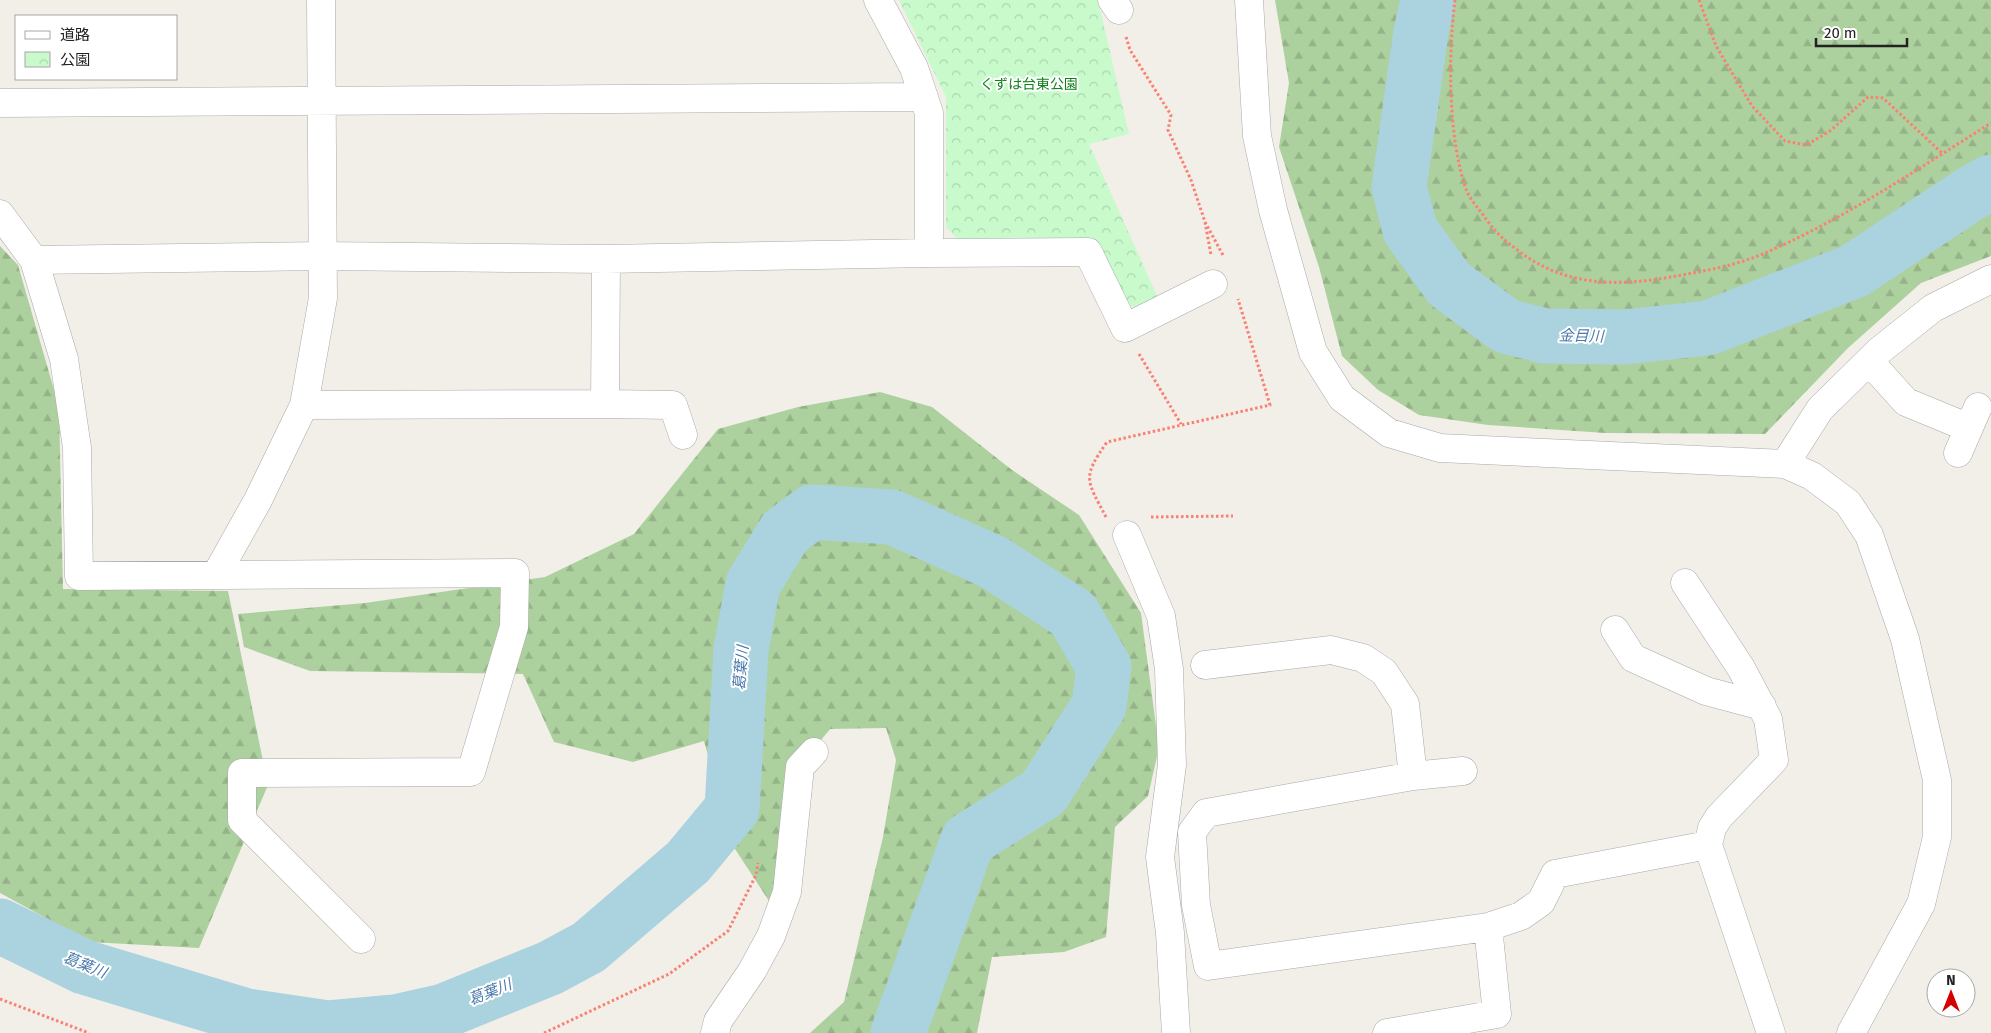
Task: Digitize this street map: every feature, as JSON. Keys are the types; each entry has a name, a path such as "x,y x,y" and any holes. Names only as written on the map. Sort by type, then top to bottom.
{"street":[{"path":"216,575 258,500 304,406 323,298 321,0"},
{"path":"878,0 914,68 929,114 928,253"},
{"path":"1249,0 1257,136 1273,210 1313,352 1342,398 1389,433 1440,448 1784,464 1812,476 1848,503 1869,536 1905,639 1937,780 1937,837 1921,904 1851,1033"},
{"path":"0,103 924,97"},
{"path":"0,214 34,260 64,359 77,448 79,576 515,573 514,627 471,772 242,773 242,820 361,939"},
{"path":"34,260 323,256 606,259 1088,252 1125,328 1225,289"},
{"path":"605,404 606,259"},
{"path":"1784,464 1820,409 1868,361 1933,308 1991,279"},
{"path":"1868,361 1906,402 1974,417 1958,453"},
{"path":"304,406 673,405 683,435"},
{"path":"1136,526 1161,616 1169,669 1172,764 1160,858 1167,908 1176,1033"},
{"path":"1685,583 1741,668 1768,719 1774,760 1719,817 1712,828 1708,845 1771,1033"},
{"path":"1615,630 1633,658 1706,691 1762,706"},
{"path":"1205,665 1331,650 1363,658 1384,672 1405,704 1413,776"},
{"path":"716,1033 718,1020 752,971 771,936 787,892 800,767 814,752"},
{"path":"1463,771 1413,776 1206,813 1192,832 1196,905 1208,966 1488,926 1521,916 1541,902 1555,874 1708,845"},
{"path":"1167,908 1196,905"},
{"path":"1387,1033 1497,1014 1488,926"}],"path":[{"path":"1455,0 1451,33 1454,133 1466,191 1497,235 1535,263 1566,276 1614,284 1655,280 1722,268 1773,250 1831,221 1991,123"},
{"path":"1699,0 1716,46 1752,106 1784,141 1806,146 1830,131 1868,97 1883,98 1943,154"},
{"path":"1116,5 1130,50 1171,115 1168,130 1191,180 1205,222 1225,260"},
{"path":"1225,289 1254,347 1270,406 1243,413 1181,424 1106,442 1090,466 1089,484 1107,518 1136,526 1233,516"},
{"path":"1146,368 1181,424"},
{"path":"544,1033 669,974 728,931 756,875"},
{"path":"0,999 89,1033"}],"green space":[{"name":"くずは台東公園","path":"899,0 1098,0 1129,134 1089,144 1158,298 1137,308 1124,303 1094,239 958,240 946,227 946,97"},
{"path":"1275,0 1991,0 1991,256 1921,283 1848,348 1765,434 1605,433 1488,425 1419,415 1378,390 1342,356 1319,267 1279,147 1289,83"},
{"path":"0,246 18,265 59,407 63,589 228,591 268,785 199,948 90,942 0,893"},
{"path":"880,392 932,407 1012,470 1079,515 1141,613 1159,748 1148,796 1115,827 1106,937 1064,952 992,957 977,1033 810,1033 844,1002 883,837 896,760 886,728 830,729 790,778 771,904 735,849 704,741 633,762 554,742 523,674 310,671 244,647 238,614 365,603 545,577 634,534 718,429 798,407"}],"waterway":[{"name":"金目川","path":"1428,0 1421,32 1399,187 1410,230 1449,284 1506,326 1545,336 1624,337 1708,328 1854,271 1991,182"},
{"name":"葛葉川","path":"0,926 84,967 247,1016 328,1028 395,1022 444,1011 550,968 589,947 688,862 732,809 741,650 753,584 785,532 812,512 892,517 993,562 1073,614 1104,667 1099,706 1043,793 968,840 898,1033"}]}
